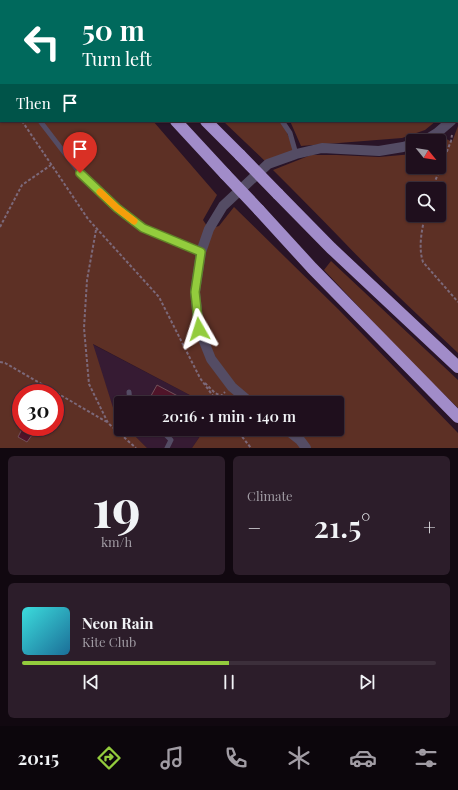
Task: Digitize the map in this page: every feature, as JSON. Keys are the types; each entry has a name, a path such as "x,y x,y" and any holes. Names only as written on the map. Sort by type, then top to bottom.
{"highway":[{"path":"177,122 312,268 458,417"},
{"path":"207,122 331,248 458,367"}],"street":[{"path":"435,134 449,122"},
{"path":"243,396 232,386 211,359 199,329 195,292 201,252 209,229 223,206 268,164 296,154 322,148 379,151 406,146"},
{"path":"295,436 306,448"}],"lane":[{"path":"41,122 80,173 117,208 143,228 201,252"},
{"path":"283,122 290,133 296,154"},
{"path":"129,392 129,396"},
{"path":"167,436 171,440 167,448"}],"path":[{"path":"23,122 96,230 158,297 200,378 213,396"},
{"path":"435,182 451,141 452,127 450,122"},
{"path":"0,227 22,184 52,164"},
{"path":"424,222 420,244 420,255 423,262 458,302"},
{"path":"96,230 87,280 84,328 89,384 108,423"},
{"path":"0,362 5,363 108,423 136,448"},
{"path":"200,378 215,393 221,396 232,386"},
{"path":"242,436 251,448"}],"shaded area":[{"path":"0,122 154,122 217,195 203,220 209,229 219,226 234,207 338,309 458,433 458,448 192,448 200,436 344,436 344,396 192,396 93,344 114,411 114,436 135,436 147,448 0,448"},
{"path":"224,122 282,122 296,154 268,164"},
{"path":"290,122 435,122 425,130 414,134 406,134 406,137 301,146"},
{"path":"458,126 458,353 370,269 273,170 311,155 379,157 406,155 406,174 446,174 446,139 452,142"},
{"path":"331,261 458,380 458,408 406,357 324,270"},
{"path":"92,344 192,396 114,396 114,411"},
{"path":"135,436 200,436 192,448 147,448"}],"building":[{"path":"157,385 178,396 151,396"},
{"path":"18,436 31,436 27,442"}],"slow traffic":[{"path":"100,192 134,221"}],"route":[{"path":"80,173 117,208 143,228 201,252 195,292 199,329"}]}
